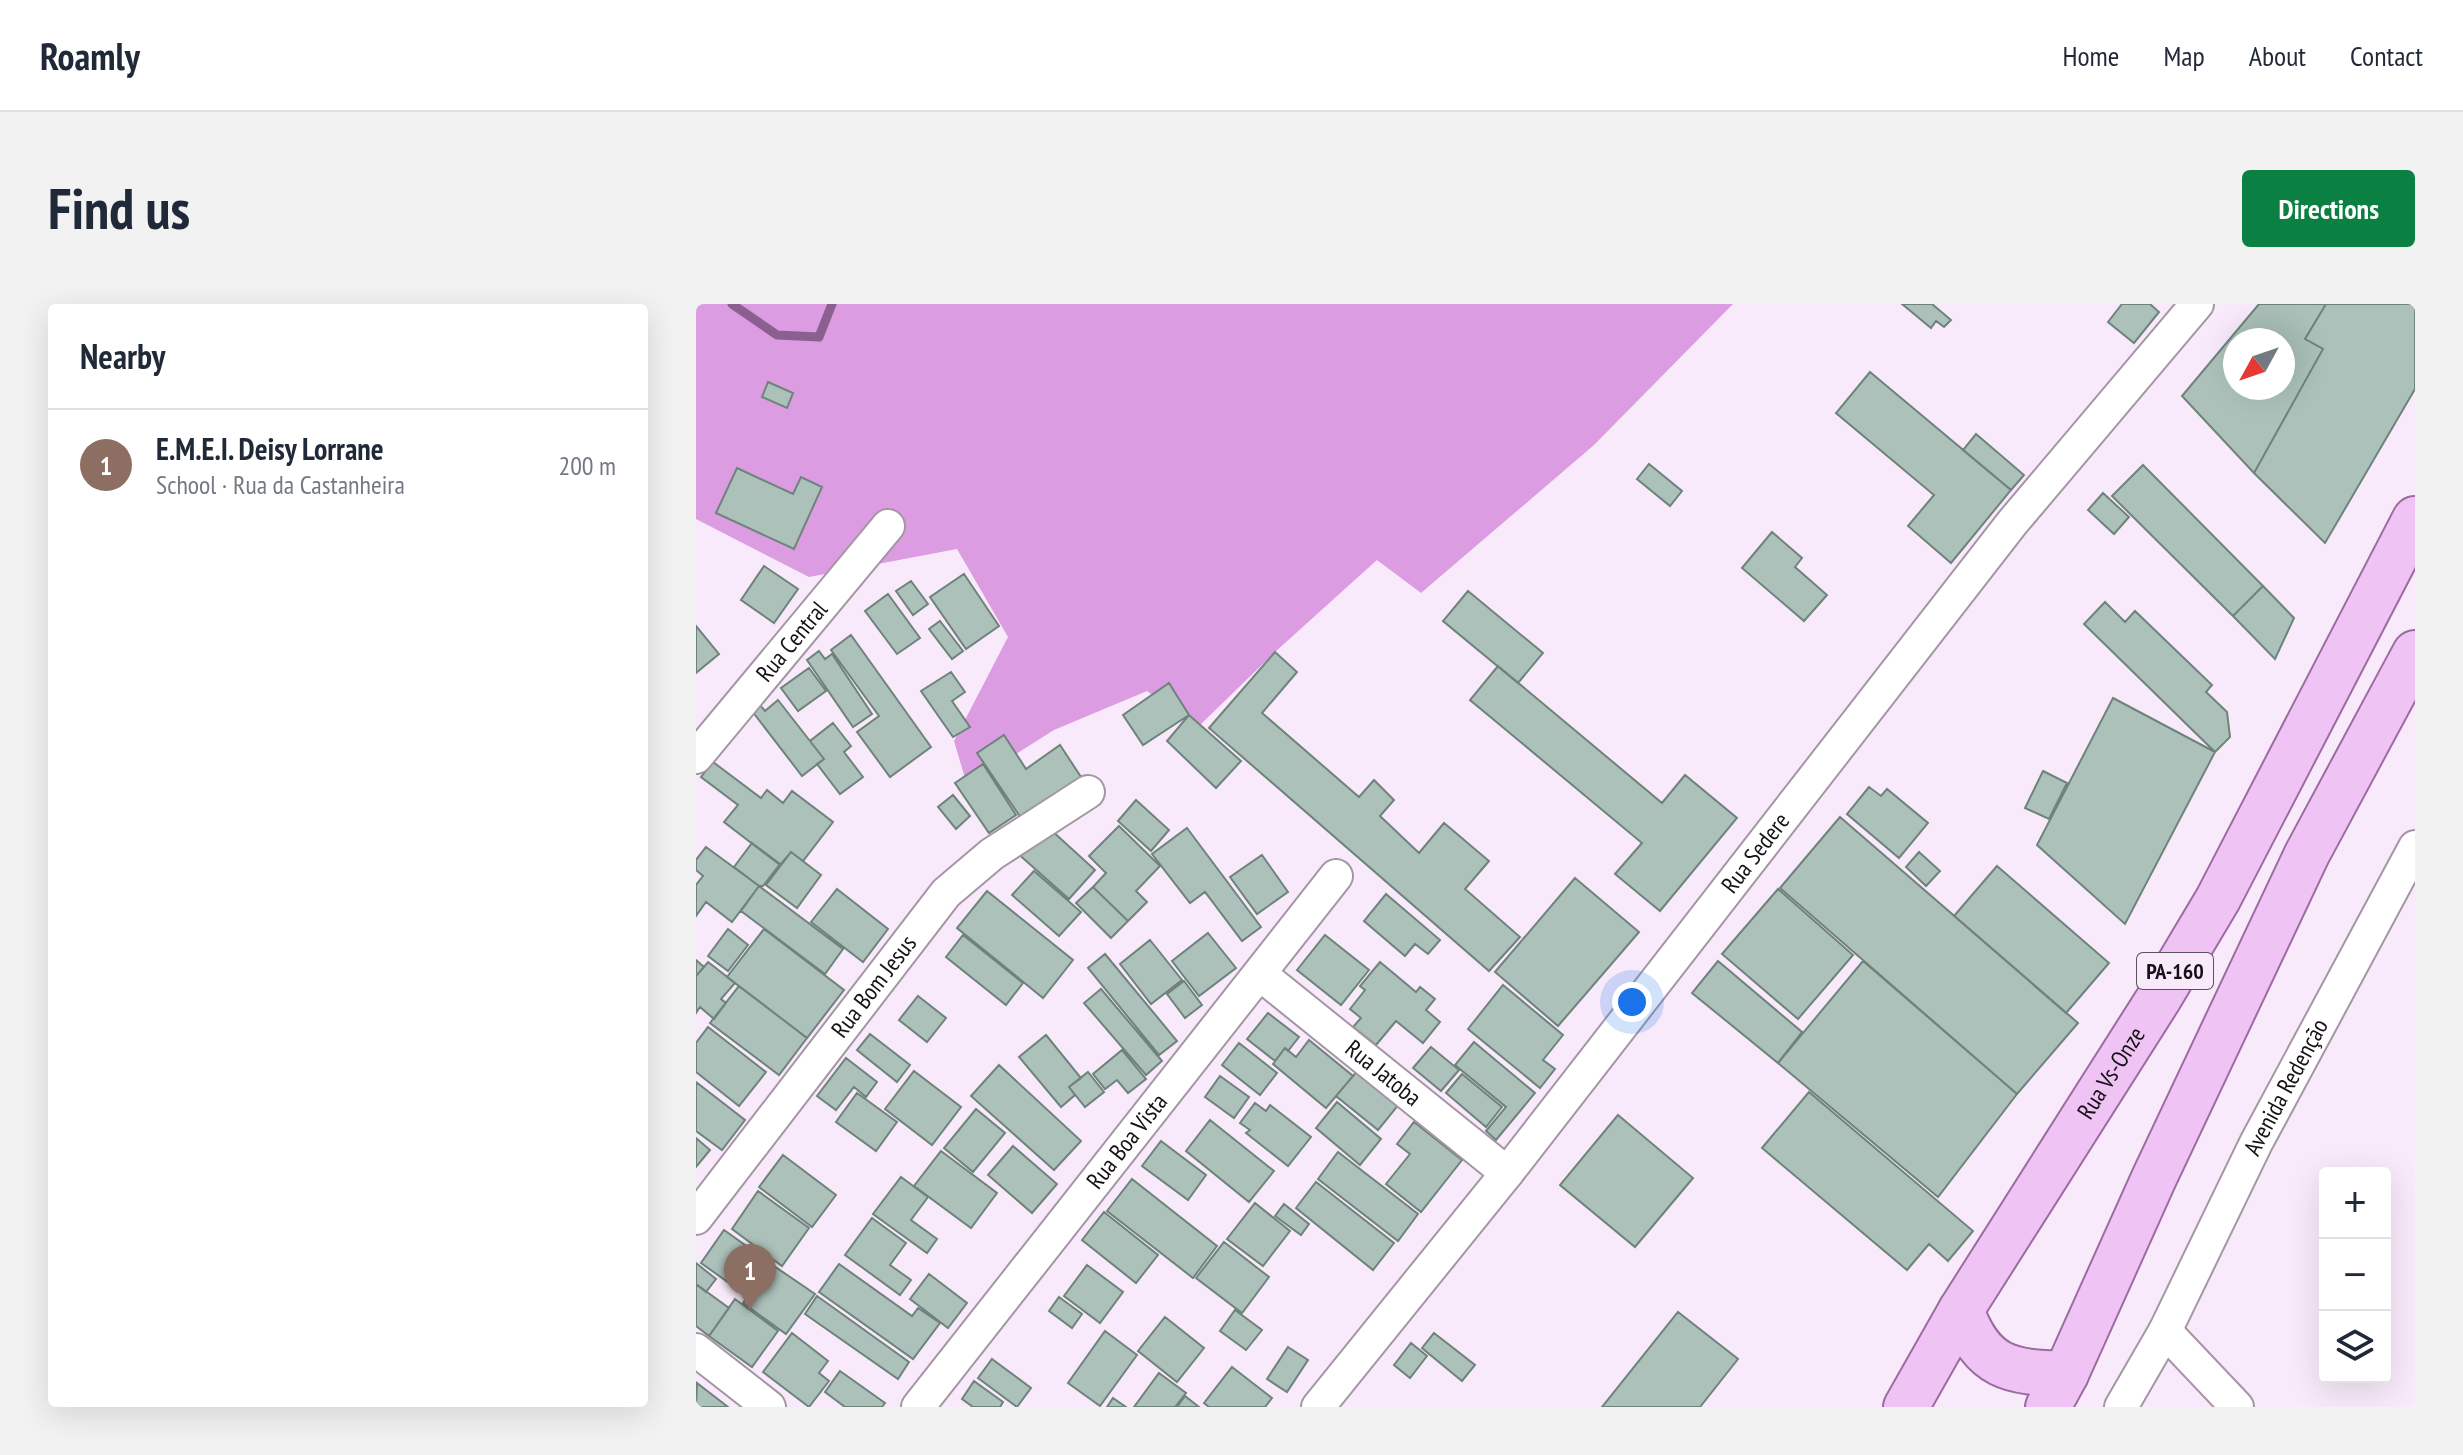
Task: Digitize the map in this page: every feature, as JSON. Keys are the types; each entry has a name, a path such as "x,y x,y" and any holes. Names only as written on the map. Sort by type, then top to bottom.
{"main road":[{"name":"Rua Vs-Onze","path":"1906,1407 1961,1310 2159,998 2218,899 2415,519"},
{"name":"PA-160","path":"2057,1390 2307,854 2415,653"},
{"path":"1961,1310 1974,1338 1997,1363 2057,1390"}],"street":[{"name":"Rua Sedere","path":"1318,1407 1507,1173 2012,523 2197,304"},
{"name":"Rua Central","path":"696,757 888,526"},
{"name":"Rua Bom Jesus","path":"696,1218 946,893 992,854 1088,792"},
{"name":"Avenida Redenção","path":"2121,1407 2165,1331 2256,1143 2415,847"},
{"name":"Rua Boa Vista","path":"918,1407 1336,876"},
{"name":"Rua Jatoba","path":"1260,974 1507,1173"},
{"path":"2165,1331 2237,1407"},
{"path":"696,1350 769,1407"}],"shaded area":[{"path":"696,304 1733,304 1594,445 1421,593 1377,560 1196,729 1147,691 1054,730 967,785 954,741 1008,637 957,549 809,577 696,519"}],"building":[{"path":"1902,304 1932,304 1951,320 1944,327 1936,321 1931,328"},
{"path":"2122,304 2150,304 2159,312 2134,343 2108,322"},
{"path":"2259,304 2326,304 2305,339 2323,349 2295,399 2295,328 2239,328"},
{"path":"2326,304 2415,304 2415,389 2325,543 2254,473 2323,349 2305,339"},
{"path":"2223,347 2223,400 2295,400 2254,473 2182,396"},
{"path":"1870,372 2011,490 1951,563 1908,526 1934,495 1836,413"},
{"path":"768,382 793,393 787,408 762,397"},
{"path":"1976,434 2024,475 2011,490 1963,450"},
{"path":"1649,464 1682,491 1670,506 1637,479"},
{"path":"2143,465 2263,586 2233,616 2112,496"},
{"path":"737,468 793,494 801,477 822,487 794,549 716,513"},
{"path":"2103,493 2129,517 2114,534 2088,510"},
{"path":"1772,532 1802,558 1795,567 1827,595 1804,621 1742,568"},
{"path":"764,566 798,589 774,623 741,600"},
{"path":"964,574 999,626 966,649 930,597"},
{"path":"911,581 928,604 913,615 896,591"},
{"path":"2263,586 2294,618 2275,659 2233,616"},
{"path":"1468,591 1543,653 1518,683 1443,621"},
{"path":"888,594 920,638 897,654 865,611"},
{"path":"2105,602 2125,622 2135,611 2212,685 2206,692 2227,712 2230,737 2215,752 2084,624"},
{"path":"940,621 963,651 952,659 929,629"},
{"path":"696,626 719,654 696,673"},
{"path":"851,635 931,747 890,777 857,732 879,716 831,650"},
{"path":"819,651 825,659 832,654 872,714 853,727 807,660"},
{"path":"1275,652 1297,672 1262,713 1359,797 1374,780 1394,800 1380,816 1419,853 1444,823 1489,861 1465,889 1520,937 1489,971 1209,728"},
{"path":"1498,666 1662,803 1685,775 1737,818 1660,911 1615,874 1642,843 1470,700"},
{"path":"809,668 826,691 798,711 781,688"},
{"path":"951,672 965,692 952,701 970,727 953,737 921,691"},
{"path":"1169,683 1189,715 1143,745 1123,715"},
{"path":"2113,698 2215,752 2125,924 2037,845"},
{"path":"778,700 824,759 802,776 752,711 760,705 765,711"},
{"path":"1189,715 1241,761 1216,788 1167,741"},
{"path":"833,723 851,746 844,752 863,777 840,794 817,764 824,759 810,741"},
{"path":"1004,735 1026,769 1060,745 1081,777 1021,818 977,753"},
{"path":"713,762 761,798 767,790 783,803 792,791 833,822 803,861 791,852 780,865 724,822 738,805 701,777"},
{"path":"983,764 1016,815 989,833 955,783"},
{"path":"2043,771 2067,783 2049,819 2025,808"},
{"path":"1869,787 1881,796 1887,789 1928,823 1899,858 1847,814"},
{"path":"953,795 970,816 956,829 938,807"},
{"path":"1136,800 1169,830 1151,851 1118,821"},
{"path":"1840,817 2078,1023 2017,1094 1780,888"},
{"path":"1119,826 1160,866 1136,891 1147,902 1128,921 1093,887 1106,873 1089,856"},
{"path":"1187,828 1261,927 1242,941 1205,892 1190,903 1152,854"},
{"path":"1050,829 1095,870 1069,899 1016,852"},
{"path":"752,843 780,864 763,886 734,867"},
{"path":"706,847 759,886 732,922 706,902 696,916 696,885 703,876 696,870 696,860"},
{"path":"791,852 821,875 797,908 766,885"},
{"path":"1919,852 1940,871 1926,886 1906,867"},
{"path":"1262,855 1288,892 1257,914 1230,877"},
{"path":"1997,866 2109,963 2066,1013 1954,916"},
{"path":"1034,871 1081,912 1059,936 1012,895"},
{"path":"1575,878 1639,932 1558,1026 1495,972"},
{"path":"759,886 843,949 825,974 741,911"},
{"path":"1093,887 1128,921 1111,938 1076,903"},
{"path":"837,889 888,929 863,962 811,922"},
{"path":"1778,889 1853,955 1798,1019 1722,954"},
{"path":"987,891 1073,960 1043,998 957,928"},
{"path":"1386,894 1440,940 1428,954 1415,944 1405,956 1364,921"},
{"path":"728,929 748,945 728,971 708,956"},
{"path":"764,929 844,990 807,1038 727,977"},
{"path":"1208,933 1236,968 1199,996 1172,961"},
{"path":"963,935 1023,983 1006,1005 946,957"},
{"path":"1325,935 1369,970 1341,1005 1297,970"},
{"path":"1150,940 1182,980 1151,1004 1120,964"},
{"path":"1105,954 1177,1041 1159,1055 1088,968"},
{"path":"696,960 704,967 696,976"},
{"path":"1718,961 1802,1032 1778,1063 1692,993"},
{"path":"1863,961 2017,1094 1938,1197 1778,1063"},
{"path":"708,962 735,983 721,999 726,1003 714,1019 700,1007 696,1013 696,976"},
{"path":"1380,962 1416,992 1420,987 1435,999 1426,1010 1440,1022 1423,1043 1396,1021 1376,1045 1353,1027 1361,1018 1350,1009 1365,990 1360,986"},
{"path":"1184,981 1202,1005 1185,1018 1167,994"},
{"path":"1503,985 1563,1035 1543,1060 1555,1069 1540,1088 1468,1029"},
{"path":"739,986 807,1038 779,1075 710,1023"},
{"path":"1101,989 1162,1061 1146,1075 1084,1003"},
{"path":"918,996 946,1018 927,1042 899,1020"},
{"path":"1268,1013 1299,1037 1275,1061 1247,1039"},
{"path":"708,1027 766,1072 739,1106 696,1072 696,1043"},
{"path":"870,1034 910,1065 897,1082 857,1050"},
{"path":"1046,1035 1081,1078 1069,1087 1075,1095 1061,1107 1019,1057"},
{"path":"1309,1040 1353,1076 1326,1108 1273,1064 1285,1048 1296,1057"},
{"path":"1474,1042 1535,1093 1496,1140 1486,1131 1506,1107 1455,1065"},
{"path":"1239,1043 1277,1073 1260,1095 1222,1065"},
{"path":"1431,1047 1459,1070 1441,1091 1413,1068"},
{"path":"1122,1050 1146,1079 1128,1093 1117,1080 1105,1089 1093,1074"},
{"path":"846,1058 877,1082 866,1097 854,1087 836,1110 817,1096"},
{"path":"999,1065 1081,1141 1054,1170 971,1096"},
{"path":"1359,1069 1400,1103 1378,1130 1336,1096"},
{"path":"914,1071 961,1107 932,1145 885,1109"},
{"path":"1088,1072 1104,1092 1085,1107 1069,1087"},
{"path":"1462,1074 1502,1107 1486,1127 1446,1093"},
{"path":"1220,1076 1249,1097 1234,1118 1205,1097"},
{"path":"696,1082 745,1120 722,1150 696,1131"},
{"path":"1809,1092 1973,1231 1948,1261 1929,1244 1907,1270 1762,1148"},
{"path":"857,1093 897,1122 876,1151 836,1122"},
{"path":"1337,1102 1381,1139 1360,1165 1316,1128"},
{"path":"1255,1103 1266,1111 1270,1105 1311,1137 1288,1166 1246,1133 1250,1130 1240,1123"},
{"path":"976,1109 1005,1133 973,1172 944,1148"},
{"path":"1618,1115 1693,1178 1635,1247 1560,1185"},
{"path":"1210,1120 1274,1171 1249,1202 1186,1151"},
{"path":"1414,1122 1462,1160 1421,1212 1386,1184 1410,1154 1397,1144"},
{"path":"696,1138 710,1150 696,1167"},
{"path":"1161,1141 1206,1175 1188,1200 1142,1166"},
{"path":"1013,1146 1057,1184 1032,1213 988,1175"},
{"path":"941,1151 997,1193 971,1228 914,1186"},
{"path":"1338,1152 1418,1214 1398,1241 1318,1179"},
{"path":"783,1155 836,1195 812,1227 759,1187"},
{"path":"901,1177 928,1197 911,1220 937,1239 927,1253 873,1214"},
{"path":"1132,1179 1217,1246 1193,1278 1107,1211"},
{"path":"1316,1182 1394,1243 1373,1270 1296,1208"},
{"path":"758,1191 809,1228 782,1266 732,1229"},
{"path":"1255,1203 1290,1231 1263,1266 1227,1239"},
{"path":"1284,1204 1309,1224 1301,1235 1275,1216"},
{"path":"1104,1212 1158,1255 1136,1283 1082,1240"},
{"path":"872,1218 906,1243 890,1265 911,1280 900,1295 845,1255"},
{"path":"724,1230 769,1262 746,1295 701,1263"},
{"path":"1224,1242 1269,1277 1242,1313 1196,1278"},
{"path":"696,1263 716,1279 706,1292 696,1284"},
{"path":"771,1264 815,1294 786,1334 743,1303"},
{"path":"839,1264 912,1316 918,1308 940,1323 913,1359 819,1292"},
{"path":"1087,1265 1123,1292 1100,1323 1064,1296"},
{"path":"929,1274 967,1303 948,1328 910,1299"},
{"path":"696,1284 729,1308 709,1336 696,1326"},
{"path":"817,1296 909,1362 898,1379 805,1314"},
{"path":"1059,1297 1082,1314 1072,1328 1049,1311"},
{"path":"735,1299 778,1331 752,1367 709,1336"},
{"path":"1235,1310 1262,1330 1246,1350 1220,1331"},
{"path":"1678,1312 1738,1359 1700,1407 1602,1407"},
{"path":"1165,1317 1204,1348 1177,1382 1138,1351"},
{"path":"1105,1331 1137,1355 1100,1406 1068,1383"},
{"path":"792,1333 828,1361 819,1373 829,1381 809,1407 763,1372"},
{"path":"1434,1333 1475,1365 1462,1381 1422,1348"},
{"path":"1411,1343 1427,1356 1410,1378 1394,1365"},
{"path":"1288,1347 1308,1360 1287,1392 1267,1379"},
{"path":"992,1359 1031,1388 1017,1407 978,1378"},
{"path":"1232,1367 1272,1398 1265,1407 1209,1407 1204,1403"},
{"path":"840,1371 885,1403 882,1407 845,1407 825,1392"},
{"path":"1159,1373 1186,1393 1175,1407 1134,1407"},
{"path":"974,1381 1003,1402 1000,1407 973,1407 962,1399"},
{"path":"697,1383 728,1407 696,1407"},
{"path":"1185,1396 1199,1407 1177,1407"},
{"path":"1113,1398 1126,1407 1107,1407"}],"waterway":[{"path":"732,304 777,335 819,337 832,304"}],"place":[{"name":"E.M.E.I. Deisy Lorrane","path":"750,1310"}]}
